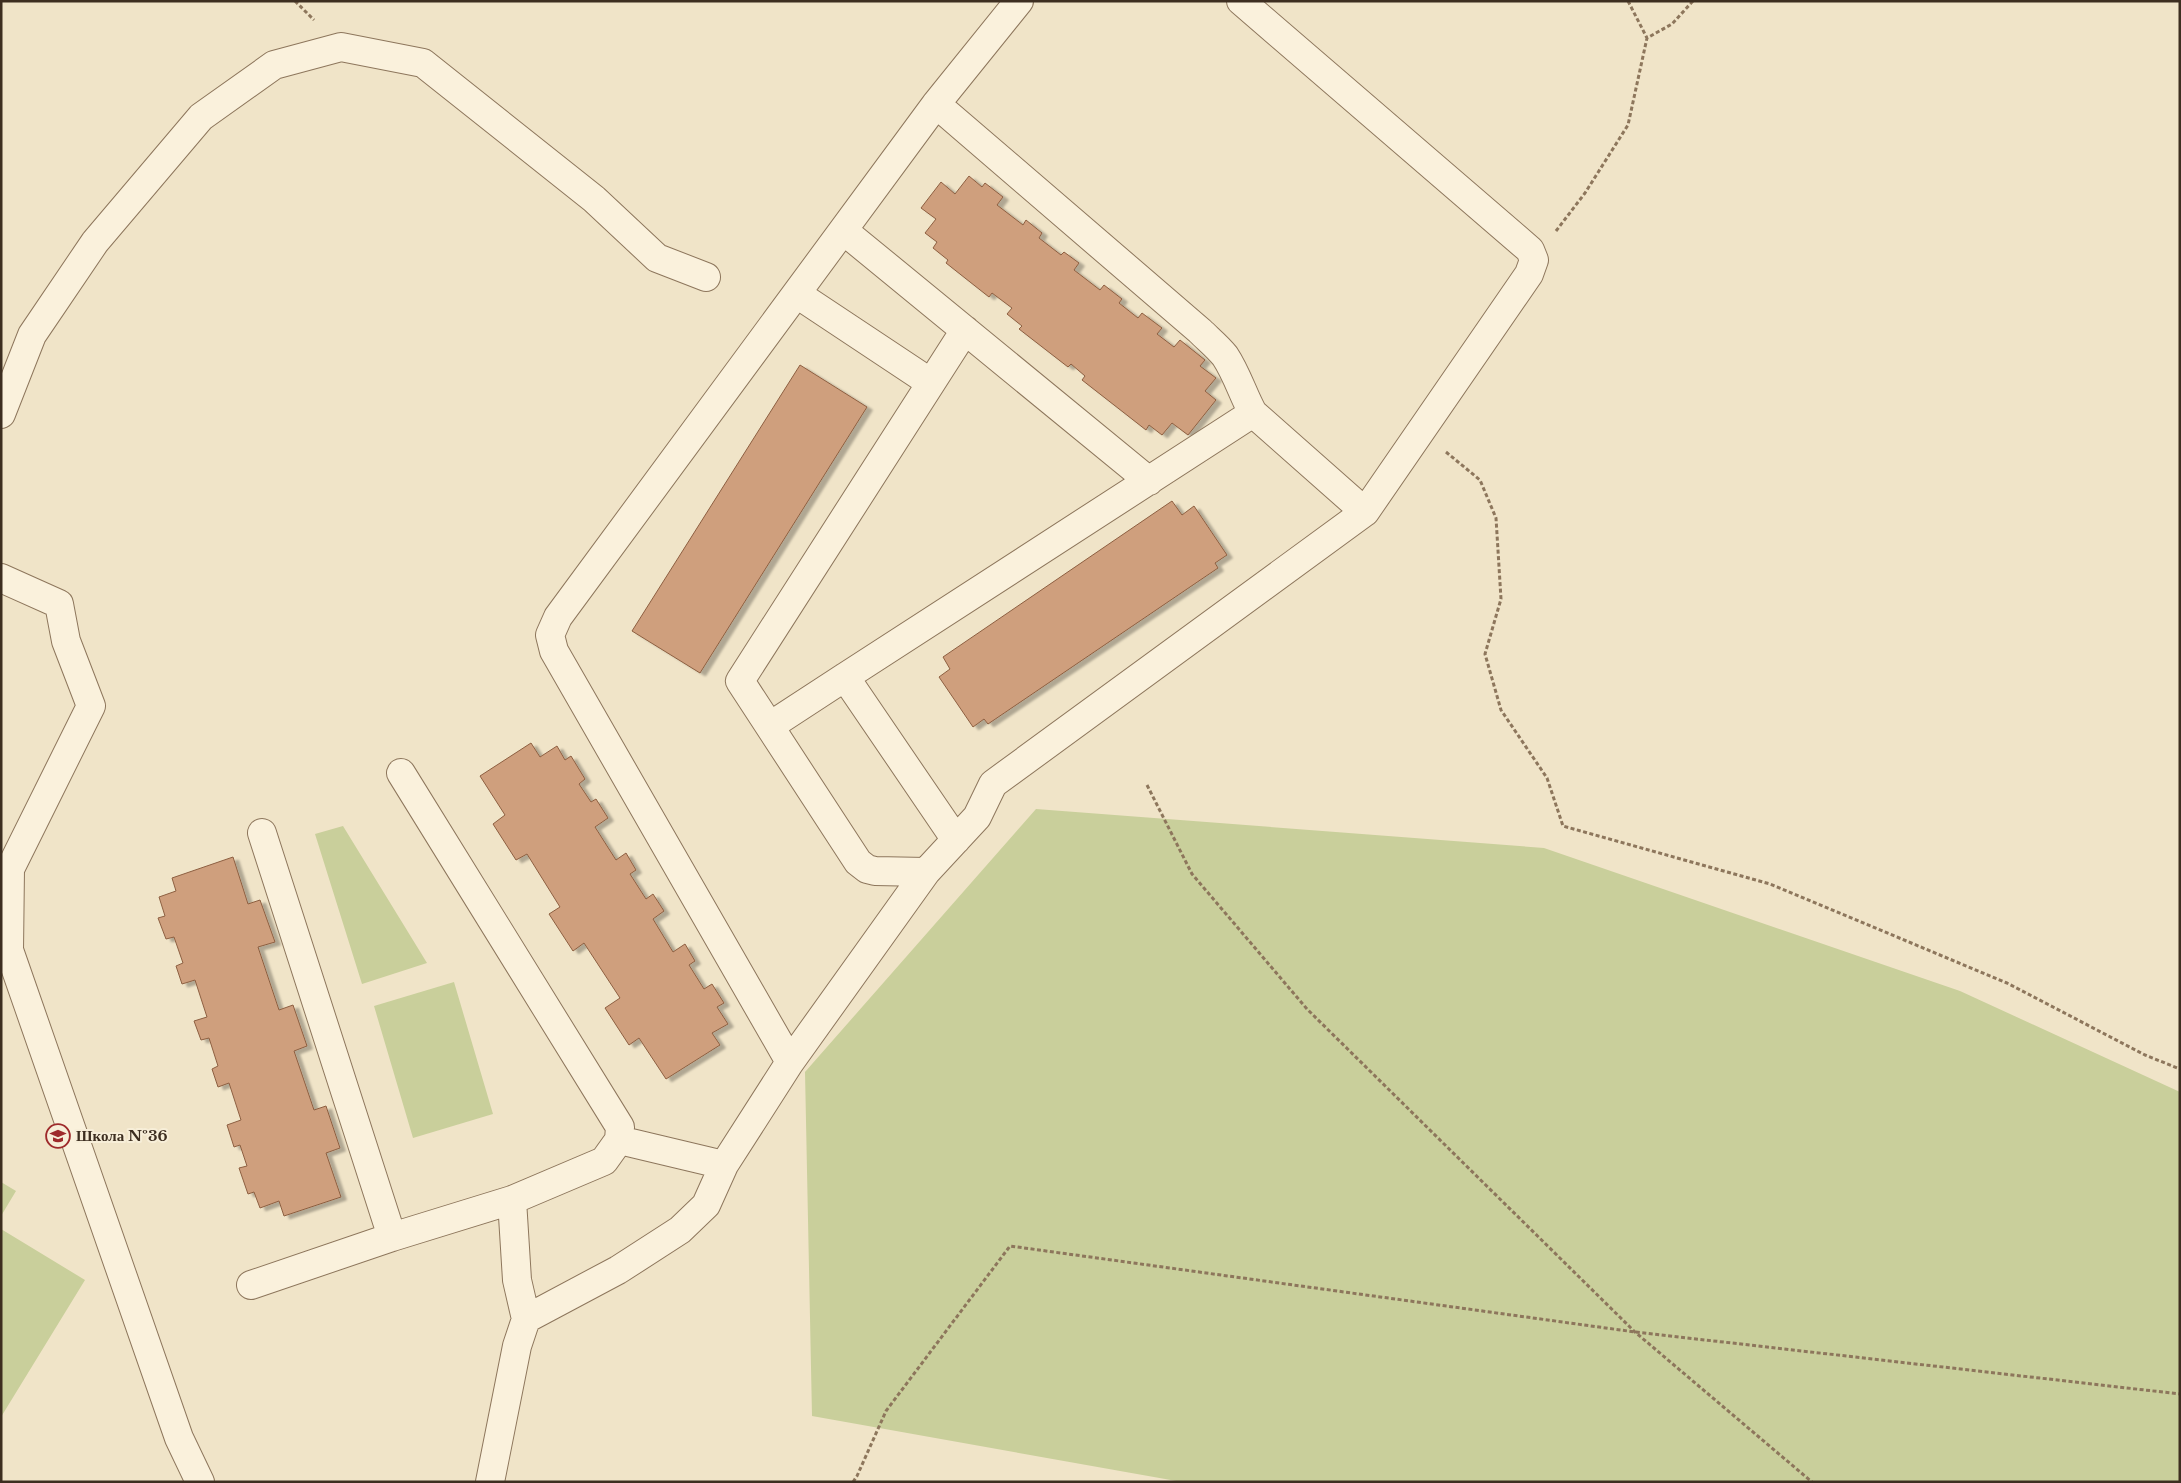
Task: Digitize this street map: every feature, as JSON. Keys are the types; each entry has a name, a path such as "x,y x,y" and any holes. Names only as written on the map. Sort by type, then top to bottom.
{"lane":[{"path":"790,1062 554,651 550,634 558,616 936,104 1019,1"},
{"path":"526,1319 618,1270 680,1230 706,1205 724,1165 790,1062 926,872 977,818 993,784 1365,512 1529,274 1534,260 1530,250 1241,1"},
{"path":"1,414 32,335 58,296 95,242 200,117 274,64 341,46 423,62 594,199 657,258 706,277"},
{"path":"936,104 1200,331 1224,355 1236,376 1252,413 1365,512"},
{"path":"844,231 1149,480"},
{"path":"796,294 931,383"},
{"path":"926,872 875,871 858,862 740,681 965,330"},
{"path":"770,726 1252,413"},
{"path":"1,578 59,604 66,641 91,706 10,869 5,946 179,1438 200,1482"},
{"path":"845,677 956,840"},
{"path":"251,1285 392,1237 512,1200 604,1162 618,1140 620,1127 401,772"},
{"path":"262,834 392,1237"},
{"path":"618,1140 724,1165"},
{"path":"490,1482 516,1346 526,1319 517,1280 512,1200"}],"path":[{"path":"1534,260 1585,193 1628,125 1647,38 1628,1"},
{"path":"1647,38 1672,24 1693,1"},
{"path":"1421,431 1480,480 1496,518 1501,599 1485,654 1500,710 1547,778 1563,826 1770,884 2007,984 2145,1055 2180,1069"},
{"path":"1147,785 1192,874 1307,1009 1635,1332 1812,1482"},
{"path":"853,1482 858,1476 886,1411 1010,1246 1635,1332 2180,1394"}],"green space":[{"path":"1036,809 1544,848 1960,991 2180,1092 2180,1482 1182,1482 812,1416 805,1072"},
{"path":"343,826 427,963 362,984 315,834"},
{"path":"454,982 493,1114 413,1138 374,1006"},
{"path":"1,1182 16,1191 1,1216"},
{"path":"1,1229 85,1280 1,1417"}],"building":[{"path":"969,176 982,187 985,183 1003,197 997,205 1023,225 1026,220 1042,233 1039,238 1061,255 1064,252 1079,263 1074,270 1100,290 1104,285 1122,299 1119,303 1138,318 1142,313 1162,328 1157,334 1174,347 1180,340 1205,360 1200,366 1216,378 1205,391 1216,400 1188,435 1172,423 1162,435 1149,425 1146,430 1082,380 1085,376 1071,364 1068,367 1019,329 1022,326 1007,314 1012,308 992,293 989,297 946,263 948,260 933,248 937,242 925,233 936,219 921,208 941,182 955,194"},
{"path":"800,365 867,407 700,673 632,631"},
{"path":"1172,501 1182,515 1194,506 1227,555 1215,563 1218,568 988,724 984,719 973,727 939,677 950,669 943,657"},
{"path":"531,743 540,757 557,746 565,760 571,756 585,779 579,784 591,802 596,799 608,818 595,827 616,860 626,853 636,870 630,874 646,899 653,894 664,911 653,919 673,952 685,944 695,961 689,965 704,989 712,984 724,1003 717,1007 728,1024 712,1033 720,1045 666,1079 639,1038 629,1045 605,1008 620,998 584,943 573,951 549,914 560,907 527,854 516,860 493,824 505,815 480,776"},
{"path":"233,857 248,904 260,900 275,942 258,947 279,1010 293,1005 307,1046 294,1051 314,1110 326,1106 340,1148 326,1153 341,1197 284,1216 279,1201 260,1208 254,1192 248,1194 239,1168 247,1166 240,1145 234,1147 227,1125 241,1120 229,1083 218,1087 212,1069 218,1066 209,1038 201,1040 194,1021 207,1017 195,980 182,984 176,966 183,963 174,937 166,939 158,918 165,916 159,897 176,891 172,878"}],"place":[{"name":"Школа №36","path":"58,1136"}]}
